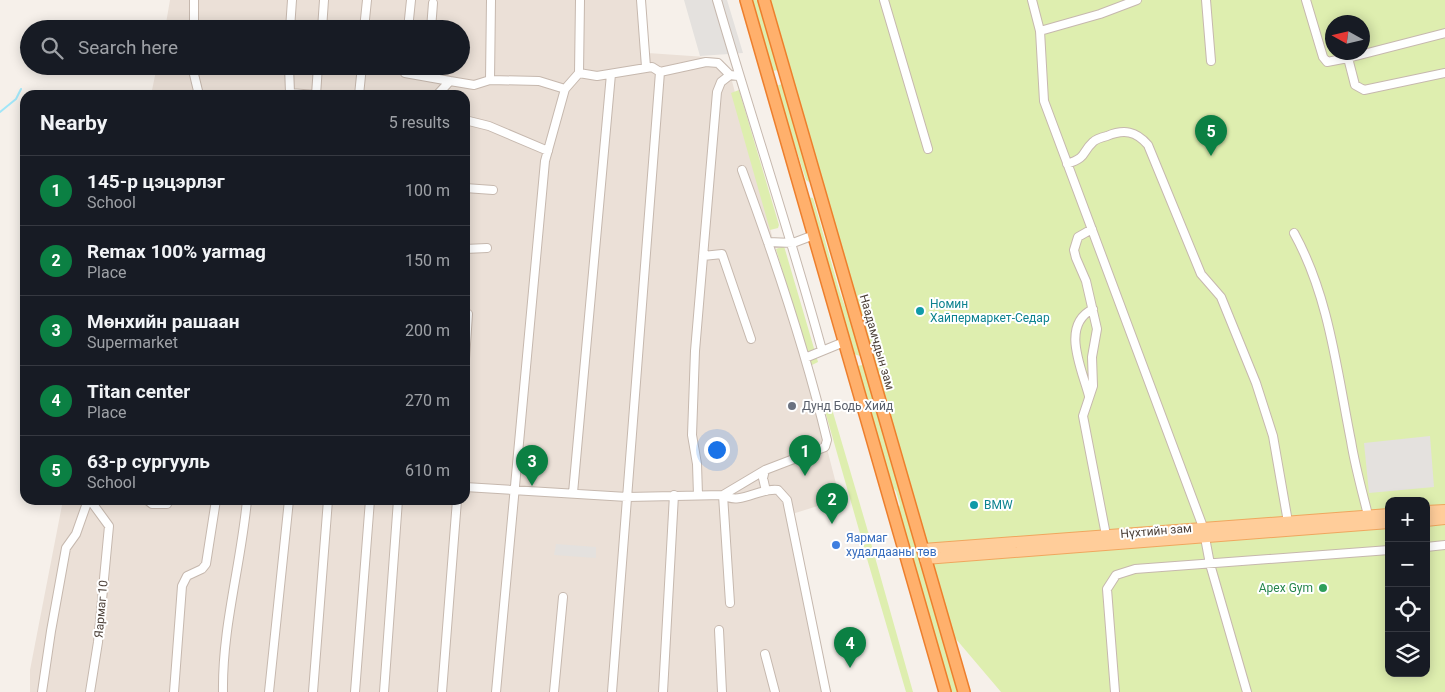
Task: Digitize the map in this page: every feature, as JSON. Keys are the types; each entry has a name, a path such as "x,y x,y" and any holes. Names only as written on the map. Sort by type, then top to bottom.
{"highway":[{"path":"746,0 945,692"},
{"name":"Наадамчдын зам","path":"764,0 964,692"},
{"path":"801,190 816,185"},
{"path":"849,360 858,362 867,354"},
{"path":"864,412 872,405 881,406"},
{"path":"890,500 906,495"}],"main road":[{"path":"1430,511 1445,510"},
{"name":"Нүхтийн зам","path":"924,554 1203,532 1288,522 1385,514"},
{"path":"1430,520 1445,519"},
{"name":"Нүхтийн зам","path":"924,554 1106,535 1385,523"}],"street":[{"path":"194,0 194,20"},
{"path":"291,20 292,0"},
{"path":"323,20 324,0"},
{"path":"365,20 367,0"},
{"path":"409,20 411,0"},
{"path":"490,80 491,0"},
{"path":"496,692 548,151 565,89 578,72 580,0"},
{"path":"641,0 646,67"},
{"path":"717,0 734,76 793,242 822,350"},
{"path":"884,0 928,149"},
{"path":"1032,0 1040,31 1044,101 1203,532 1210,564 1248,692"},
{"path":"1040,31 1100,14 1137,0"},
{"path":"1206,0 1211,61"},
{"path":"1306,0 1325,60 1330,62 1339,60"},
{"path":"431,20 432,3"},
{"path":"1370,52 1445,33"},
{"path":"1348,60 1354,85 1364,90 1445,73"},
{"path":"660,72 706,62 718,63 734,76"},
{"path":"578,72 589,76 646,67 657,68 660,72 612,692"},
{"path":"573,493 611,74"},
{"path":"194,75 197,90"},
{"path":"289,75 290,90"},
{"path":"316,90 317,75"},
{"path":"360,90 361,75"},
{"path":"416,75 474,86 490,80 539,81 565,89"},
{"path":"698,496 697,464 692,435 703,256 718,92 721,82 734,76"},
{"path":"442,90 450,81"},
{"path":"470,121 489,126 548,151"},
{"path":"1067,164 1083,156 1093,141 1126,130 1141,137 1148,145 1201,274 1221,297 1256,383 1273,436 1288,522"},
{"path":"470,487 627,497 723,495 765,470 823,448 826,445 822,414 805,358 768,242 742,170"},
{"path":"470,188 493,190"},
{"path":"1092,229 1078,237 1074,250 1086,281 1097,328 1092,357 1093,386 1083,416 1106,535"},
{"path":"1294,233 1315,278 1340,377 1350,441 1368,515"},
{"path":"768,242 793,242 814,235"},
{"path":"470,250 487,248"},
{"path":"703,256 722,254 751,339"},
{"path":"1090,398 1077,347 1075,328 1084,313 1093,309"},
{"path":"805,358 844,342"},
{"path":"765,470 763,478 766,491"},
{"path":"723,495 729,498 739,498 778,490 787,500 826,692"},
{"path":"663,692 674,495"},
{"path":"723,495 730,603"},
{"path":"42,692 50,631 66,548 76,534 87,505"},
{"name":"Яармаг 10","path":"90,692 98,642 109,526 93,505"},
{"path":"174,692 182,586 187,576 202,569 206,564 215,505"},
{"path":"223,692 224,639 242,547 246,505"},
{"path":"269,692 288,505"},
{"path":"313,692 328,505"},
{"path":"355,692 370,505"},
{"path":"384,692 398,505"},
{"path":"442,692 456,505"},
{"path":"1430,547 1445,545"},
{"path":"1114,692 1107,588 1116,574 1135,569 1385,550"},
{"path":"554,692 563,597"},
{"path":"719,630 722,692"},
{"path":"764,654 775,692"}],"shaded area":[{"path":"170,0 640,0 648,53 720,58 732,81 840,499 789,515 824,692 30,692 30,670 62,505 470,505 470,90 152,90 155,75 470,75 470,20 167,20"},
{"path":"684,0 727,0 743,53 700,56"},
{"path":"1430,436 1434,487 1369,493 1364,443"},
{"path":"556,544 596,547 596,558 554,555"}],"green space":[{"path":"751,0 758,0 779,70 772,71"},
{"path":"765,0 1445,0 1445,692 1001,692 939,619 959,692 950,692 898,509 900,505 896,491 892,487 871,414 874,409 872,400 868,403 857,366 863,365 860,356 854,354 808,197 813,198 840,293 849,317"},
{"path":"782,84 811,179 809,182 806,180 776,86"},
{"path":"739,90 779,225 778,228 770,230 731,93"},
{"path":"784,246 818,362 810,366 776,249"},
{"path":"832,409 869,535 861,537 825,411"},
{"path":"871,543 913,692 906,692 863,545"}],"waterway":[{"path":"0,112 16,99 20,91"}],"place":[{"name":"63-р сургууль","path":"1211,156"},
{"name":"Номин Хайпермаркет-Седар","path":"920,311"},
{"name":"Дунд Бодь Хийд","path":"792,406"},
{"name":"145-р цэцэрлэг","path":"805,476"},
{"name":"Мөнхийн рашаан","path":"532,486"},
{"name":"BMW","path":"974,505"},
{"name":"Remax 100% yarmag","path":"832,524"},
{"name":"Яармаг худалдааны төв","path":"836,545"},
{"name":"Apex Gym","path":"1323,588"},
{"name":"Titan center","path":"850,668"}]}
